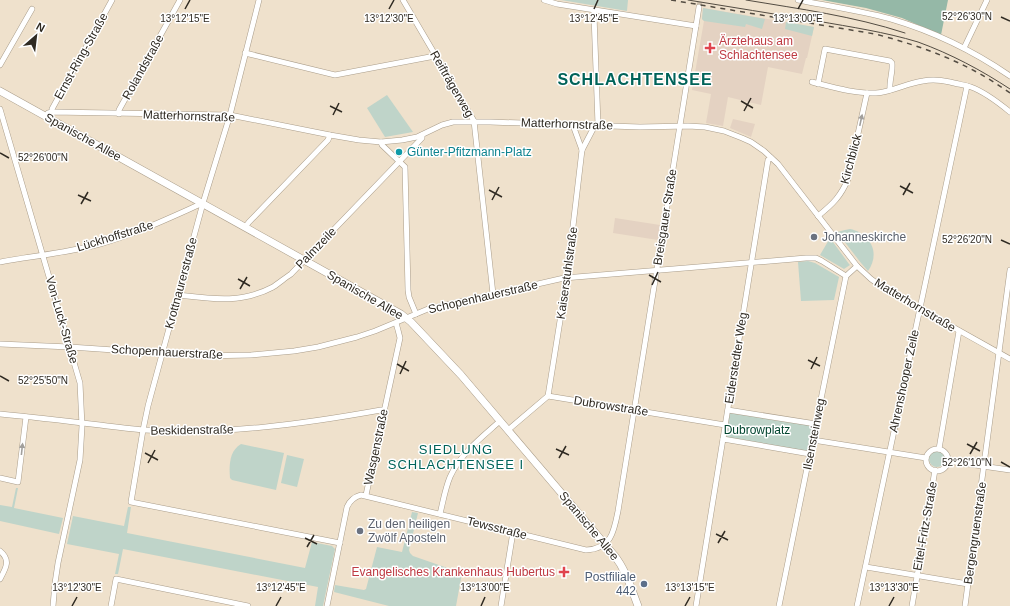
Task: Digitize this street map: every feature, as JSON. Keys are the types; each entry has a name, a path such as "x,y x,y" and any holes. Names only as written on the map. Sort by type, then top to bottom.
{"main road":[{"name":"Spanische Allee","path":"0,91 49,114 245,227 399,313 420,332 461,376 614,555 622,567 638,606"}],"street":[{"name":"Ernst-Ring-Straße","path":"49,114 112,0"},
{"name":"Rolandstraße","path":"119,114 119,110 180,0"},
{"name":"Krottnaurerstraße","path":"259,0 230,115 203,203 148,406 131,502 340,543"},
{"name":"Reifträgerweg","path":"403,0 474,121 494,294"},
{"path":"544,0 557,4 696,26"},
{"path":"798,0 891,19 928,32 964,48 1010,76"},
{"path":"964,48 987,0"},
{"name":"Breisgauer Straße","path":"604,543 612,535 614,529 699,7"},
{"path":"0,65 32,9"},
{"name":"Kaiserstuhlstraße","path":"548,396 567,277 582,150 596,125 594,10"},
{"path":"890,90 889,85 893,67 890,61 825,49 815,83 867,93 890,90 922,81 943,81 972,87 998,102 1010,112"},
{"path":"245,53 335,75 435,56"},
{"name":"Ahrenshooper Zeile","path":"857,606 967,86"},
{"name":"Kirchblick","path":"818,216 835,202 848,179 867,93"},
{"name":"Von-Luck-Straße","path":"0,109 80,383 82,423 80,460 58,563 53,606"},
{"name":"Matterhornstraße","path":"49,114 230,115 330,135 382,142 402,140 422,135 447,123 474,121 640,127 680,126 705,127 724,131 735,134 751,142 778,164 857,266 871,280 1010,359"},
{"name":"Kaiserstuhlstraße","path":"574,124 582,150"},
{"path":"245,227 328,140 330,135"},
{"name":"Palmzeile","path":"178,295 230,299 251,296 277,284 304,260 422,138 422,135"},
{"path":"382,142 382,145 405,167 408,290 416,314"},
{"name":"Eiderstedter Weg","path":"696,606 768,160 771,158"},
{"name":"Lückhoffstraße","path":"0,262 100,244 162,221 203,203"},
{"name":"Schopenhauerstraße","path":"0,344 202,356 251,355 318,347 357,337 396,323 428,309 567,277 806,258 816,258 846,276"},
{"path":"846,276 857,266"},
{"name":"Bergengruenstraße","path":"965,606 1010,270"},
{"name":"Ilsensteinweg","path":"779,606 846,276"},
{"name":"Wasgenstraße","path":"327,606 347,507 357,496 366,495 400,338 396,323"},
{"path":"939,449 959,331"},
{"path":"508,430 548,396"},
{"name":"Dubrowstraße","path":"548,396 725,425"},
{"name":"Beskidenstraße","path":"0,414 143,430 191,431 241,429 309,422 384,410"},
{"path":"728,410 816,424"},
{"path":"0,478 18,482 26,417"},
{"path":"440,514 450,477 461,459 473,445 500,421"},
{"path":"723,439 810,454"},
{"path":"813,440 926,458"},
{"path":"939,449 946,455 947,461 942,469 935,470 927,464 926,458 929,452 939,449"},
{"path":"947,461 1010,470"},
{"name":"Eitel-Fritz-Straße","path":"912,606 935,470"},
{"name":"Tewsstraße","path":"366,495 586,550 596,549 604,543"},
{"path":"501,606 513,532"},
{"path":"0,551 7,559 6,568 0,579"},
{"path":"866,567 968,584"},
{"path":"111,606 116,580 248,606"}],"shaded area":[{"path":"703,8 814,27 802,74 768,67 761,105 728,97 723,126 706,123 711,94 692,90 704,21 702,19"},
{"path":"733,119 755,124 751,137 730,128"},
{"path":"615,218 660,225 658,240 613,233"}],"green space":[{"path":"561,0 628,0 627,11"},
{"path":"822,0 948,0 941,35 902,18 866,8"},
{"path":"703,8 765,19 762,29 746,24 745,27 704,21 702,19"},
{"path":"786,22 814,27 812,36 785,29"},
{"path":"387,95 413,132 385,137 367,108"},
{"path":"850,229 863,235 868,239 871,245 873,257 872,264 868,271 837,232"},
{"path":"830,238 850,265 844,269 820,255"},
{"path":"808,261 815,263 839,277 834,300 801,301 798,262"},
{"name":"Dubrowplatz","path":"730,413 813,426 808,451 727,437 726,435"},
{"path":"241,444 284,453 276,490 232,480 230,478 230,464 232,455"},
{"path":"934,451 940,451 945,456 943,465 940,467 934,467 929,462 929,456"},
{"path":"287,455 304,459 297,487 281,483"},
{"path":"16,488 18,488 14,508 63,518 59,534 0,521 0,505 12,507"},
{"path":"128,507 131,507 127,533 305,568 312,542 332,546 335,549 323,606 315,606 318,587 123,549 118,574 115,574 119,554 67,544 73,516 124,526"},
{"path":"412,512 418,513 409,550 410,553 413,556 462,573 456,606 389,606 334,592 335,585 364,590 366,589 377,547 402,552"}],"tunnel":[{"path":"699,7 700,0"}],"tram line":[{"path":"688,0 817,21 906,38 954,57 988,75 1010,89"},
{"path":"746,0 846,17 905,33"}],"railway":[{"path":"671,0 875,34 911,44 946,57 978,73 1010,93"}],"place":[{"name":"Ärztehaus am Schlachtensee","path":"710,48"},
{"name":"Günter-Pfitzmann-Platz","path":"399,152"},
{"name":"Johanneskirche","path":"814,237"},
{"name":"Zu den heiligen Zwölf Aposteln","path":"360,531"},
{"name":"Evangelisches Krankenhaus Hubertus","path":"564,572"},
{"name":"Postfiliale 442","path":"644,584"}],"district":[{"name":"SCHLACHTENSEE","path":"635,79"},
{"name":"SIEDLUNG SCHLACHTENSEE I","path":"456,456"}]}
